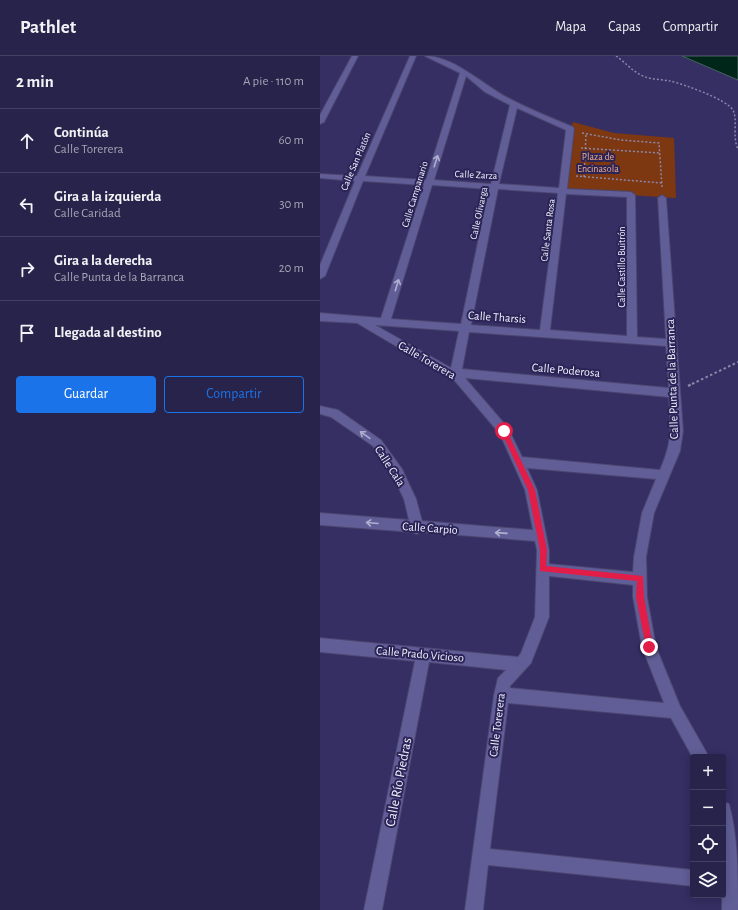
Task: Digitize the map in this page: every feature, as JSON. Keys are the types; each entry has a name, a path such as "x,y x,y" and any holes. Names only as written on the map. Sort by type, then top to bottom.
{"street":[{"path":"320,122 355,56"},
{"name":"Calle San Platón","path":"320,276 360,178 413,56"},
{"path":"428,56 464,72 488,90 514,104 570,129"},
{"name":"Calle Campanario","path":"385,322 464,72"},
{"name":"Calle Olivarga","path":"455,374 494,186 514,104"},
{"name":"Calle Santa Rosa","path":"545,333 570,129"},
{"name":"Calle Zarza","path":"320,176 631,195"},
{"name":"Calle Castillo Buitrón","path":"631,195 632,340"},
{"name":"Calle Punta de la Barranca","path":"662,198 677,431 674,451 648,513 640,557 640,597 649,647 675,711 698,754"},
{"name":"Calle Tharsis","path":"320,317 672,343"},
{"name":"Calle Torerera","path":"359,320 455,374 504,431 531,490 543,550 542,617 526,658 502,684 474,910"},
{"name":"Calle Poderosa","path":"455,374 675,393"},
{"name":"Calle Cala","path":"320,410 334,414 377,443 398,473 410,499 417,528"},
{"path":"518,462 663,475"},
{"name":"Calle Carpio","path":"320,519 417,528 540,536"},
{"path":"543,569 640,578"},
{"name":"Calle Prado Vicioso","path":"320,645 521,664"},
{"name":"Calle Río Piedras","path":"373,910 424,654"},
{"path":"501,695 675,711"},
{"path":"726,818 728,882 731,910"},
{"path":"481,856 690,878"}],"path":[{"path":"616,56 624,60 636,73 645,77 681,83 724,103 733,110 737,118 735,139 738,148"},
{"path":"570,129 586,134 621,140 659,143 662,198"},
{"path":"583,192 586,134"},
{"path":"568,147 660,153"},
{"path":"565,175 662,183"},
{"path":"675,393 738,362"}],"green space":[{"name":"Plaza de Encinasola","path":"573,122 614,133 674,138 676,198 563,191 570,129"}],"shaded area":[{"path":"682,56 738,56 738,80"}],"route":[{"path":"504,431 531,490 543,550 543,569 640,578 640,597 649,647"}]}
